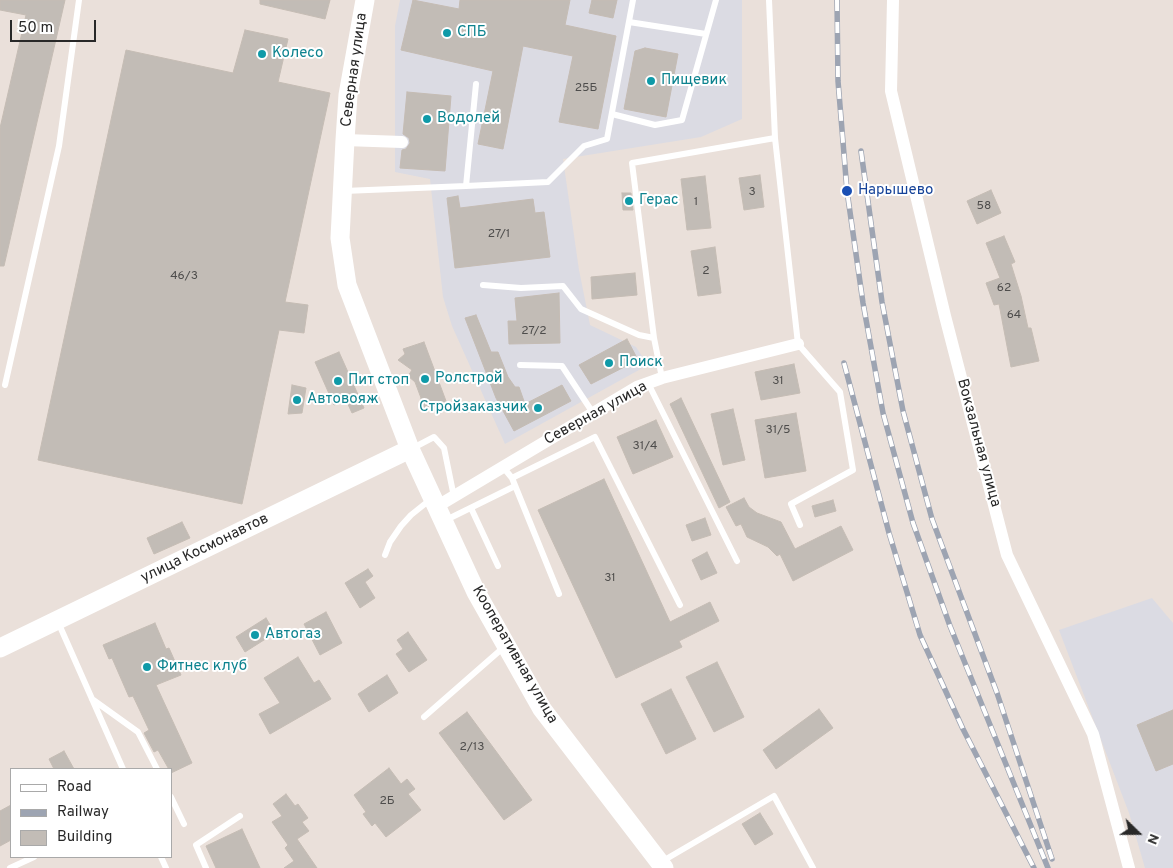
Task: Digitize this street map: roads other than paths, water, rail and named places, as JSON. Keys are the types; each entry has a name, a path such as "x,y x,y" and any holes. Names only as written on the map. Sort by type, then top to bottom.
{"main road":[{"name":"Северная улица","path":"365,0 348,94 340,238 347,285 410,449"},
{"name":"Кооперативная улица","path":"410,449 476,592 542,709 662,866"},
{"name":"улица Космонавтов","path":"0,648 410,449"}],"street":[{"name":"Вокзальная улица","path":"893,0 891,91 944,316 1007,555 1093,734 1129,868"},
{"name":"Северная улица","path":"345,140 402,142"},
{"path":"662,378 798,344"},
{"name":"Северная улица","path":"437,509 637,387 662,378"}],"lane":[{"path":"5,385 59,146 79,0"},
{"path":"342,191 548,182 584,146 607,139 633,0"},
{"path":"612,114 656,125 682,120 716,0"},
{"path":"769,0 775,138 798,344 840,392 853,470 791,504 800,525"},
{"path":"629,22 706,34"},
{"path":"466,186 476,84"},
{"name":"Северная улица","path":"662,378 654,338 632,163 775,138"},
{"path":"483,285 521,288 563,286 581,309 639,336 654,338"},
{"path":"520,366 562,366 594,413"},
{"path":"648,383 737,561"},
{"path":"410,449 434,437 444,448 454,497"},
{"path":"512,478 595,437 680,605"},
{"path":"503,467 512,478 559,594"},
{"path":"385,555 390,542 411,515 437,509 471,508 515,486"},
{"path":"471,508 498,566"},
{"path":"57,621 123,768"},
{"path":"424,717 506,646"},
{"path":"91,698 138,732 156,768"},
{"path":"662,866 774,796 812,868"},
{"path":"172,800 184,824"},
{"path":"206,868 196,845 240,816"},
{"path":"10,868 32,858"}],"railway":[{"path":"837,0 838,81 847,191 863,303 883,413 913,523 950,626 1048,868"},
{"path":"861,151 882,302 903,411 932,519 997,693 1052,859"},
{"path":"844,363 889,533 920,635 963,729 1034,868"}],"place":[{"name":"СПБ","path":"447,33"},
{"name":"Колесо","path":"262,54"},
{"name":"Пищевик","path":"651,81"},
{"name":"Водолей","path":"427,119"},
{"name":"Нарышево","path":"847,191"},
{"name":"Герас","path":"629,201"},
{"name":"Поиск","path":"609,363"},
{"name":"Ролстрой","path":"425,379"},
{"name":"Пит стоп","path":"338,381"},
{"name":"Автовояж","path":"297,400"},
{"name":"Стройзаказчик","path":"538,408"},
{"name":"Автогаз","path":"255,635"},
{"name":"Фитнес клуб","path":"147,667"}]}
